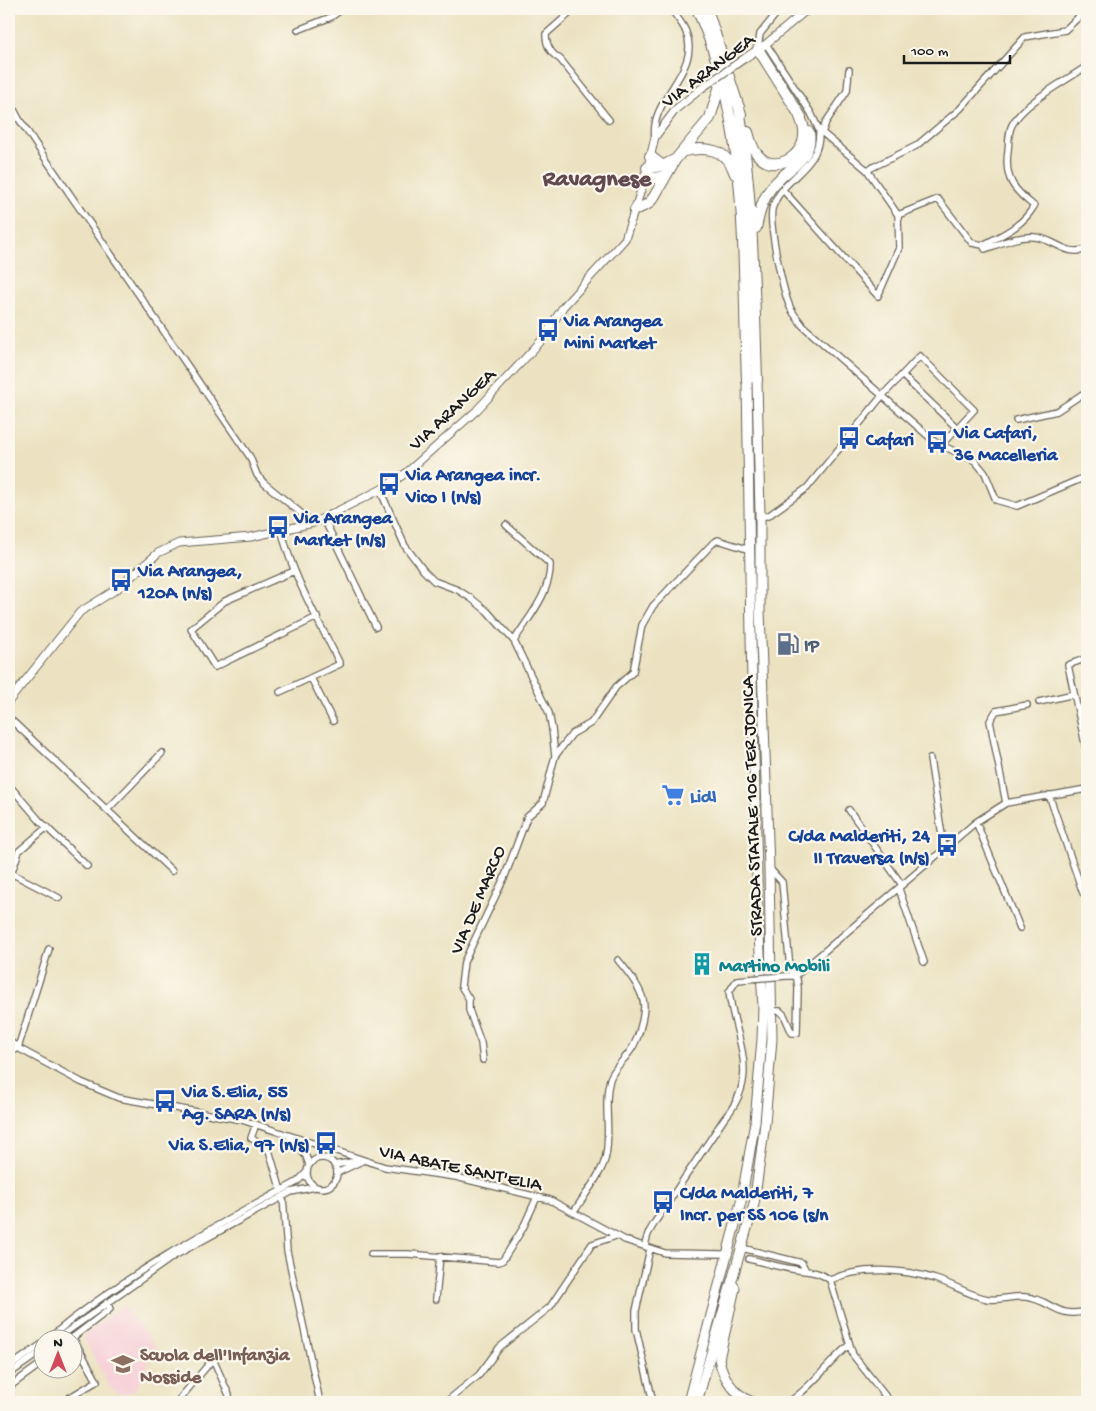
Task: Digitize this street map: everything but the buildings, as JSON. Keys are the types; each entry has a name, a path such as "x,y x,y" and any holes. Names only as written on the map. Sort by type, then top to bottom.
{"highway":[{"path":"697,9 722,81 736,147 752,380"},
{"path":"707,9 739,107 757,154 763,160 782,163 794,157 801,148 804,136 798,112"},
{"path":"753,239 763,201 771,188 802,159 807,151 809,129 762,47"},
{"path":"646,172 655,178 684,150 710,118 722,81"},
{"path":"739,107 748,163 753,239 752,380"},
{"path":"684,150 706,148 722,153 732,164 740,190"},
{"path":"650,156 664,171"},
{"path":"635,210 648,204 654,198 664,171"}],"main road":[{"name":"STRADA STATALE 106 TER JONICA","path":"697,1402 754,1204 765,1123 772,1011 760,610 760,516 752,380"},
{"name":"STRADA STATALE 106 TER JONICA","path":"688,1402 741,1202 755,1122 762,1039 750,550 752,380"},
{"path":"731,1281 735,1288 719,1359 722,1370 731,1387 748,1401"}],"street":[{"path":"298,30 331,17 342,9"},
{"path":"572,9 571,12 550,29 546,34 546,40 554,55 560,59 610,120"},
{"path":"655,137 653,127 660,105 676,82 688,58 689,44 686,31 671,9"},
{"path":"780,9 760,34 762,47 811,113 821,131 867,170 898,216 899,248 878,296 783,190"},
{"name":"VIA ARANGEA","path":"9,701 80,612 117,589 158,553 179,543 192,540 251,537 282,532 314,523 380,490 406,473 476,411 542,340 563,307 625,239 655,137 668,117 702,88 762,47 803,13 812,9"},
{"path":"867,170 916,146 960,109 1025,37 1065,30 1087,9"},
{"path":"983,246 1018,225 1028,217 1034,206 1016,191 1008,178 1007,157 1011,126 1024,109 1087,66"},
{"path":"849,70 847,91 821,131 820,143 815,156 783,190 772,207 772,226 790,307 803,326 935,442 975,461 985,473 996,500 1017,506 1083,478 1087,474"},
{"path":"9,100 38,148 250,457 257,475 314,523"},
{"path":"898,216 938,198 972,243 983,246 985,249 1011,240 1035,237 1070,252 1087,250"},
{"path":"760,516 768,516 807,488 882,396 920,356 974,410 941,445"},
{"path":"902,375 957,428"},
{"path":"1016,420 1057,411 1087,391"},
{"path":"380,490 404,546 424,571 434,581 458,590 472,599 487,611 514,641 548,713 555,756"},
{"path":"324,519 376,627"},
{"path":"506,525 550,564 550,573 544,593 514,641"},
{"path":"280,692 340,664 294,571 282,532"},
{"path":"555,756 572,734 591,723 616,687 632,672 642,625 653,606 706,550 718,540 750,550"},
{"path":"294,571 224,601 191,629 215,667 317,617"},
{"path":"1087,658 1068,665 1087,753"},
{"path":"311,678 333,721"},
{"path":"1039,702 1074,694"},
{"path":"1006,803 990,721 996,711 1027,705"},
{"path":"9,718 172,871"},
{"path":"107,810 162,753"},
{"name":"VIA DE MARCO","path":"484,1060 469,1010 469,999 461,986 464,962 505,876 527,817 542,803 555,756"},
{"path":"930,759 944,848"},
{"path":"9,785 47,827 87,866"},
{"path":"653,1402 636,1329 637,1303 648,1247 648,1234 724,1119 735,1106 740,1095 744,1082 744,1067 729,992 733,983 737,980 794,976 901,887 944,848 976,822 1006,803 1087,789"},
{"path":"1049,795 1083,892"},
{"path":"849,810 901,887 924,962"},
{"path":"976,822 1020,928"},
{"path":"47,827 19,851 10,876 59,898"},
{"path":"769,868 782,882 789,963 798,988 797,1033 792,1033 780,1011 772,1011"},
{"path":"9,1054 18,1048 49,949"},
{"path":"574,1212 606,1156 606,1095 611,1076 629,1053 638,1034 642,1019 644,1005 642,998 631,975 618,960"},
{"name":"VIA ABATE SANT'ELIA","path":"9,1041 18,1048 81,1082 119,1098 256,1124 385,1167 456,1178 550,1200 616,1236 665,1253 723,1254"},
{"path":"256,1124 251,1138 268,1150 282,1194 287,1251 320,1402"},
{"name":"VIA ABATE SANT'ELIA","path":"288,1136 306,1156 309,1165"},
{"path":"282,1194 315,1187 321,1188 332,1184 337,1173 334,1164 326,1159 306,1156"},
{"path":"60,1328 74,1317 172,1253 282,1194 307,1172 309,1165 316,1159"},
{"name":"VIA ABATE SANT'ELIA","path":"334,1164 362,1160"},
{"name":"VIA ABATE SANT'ELIA","path":"337,1173 362,1160"},
{"path":"307,1172 311,1183 315,1187"},
{"path":"371,1254 440,1256 492,1263 503,1260 523,1228 537,1197"},
{"path":"446,1402 479,1375 500,1347 550,1307 592,1244 616,1236"},
{"path":"742,1248 802,1263 805,1269"},
{"path":"72,1328 172,1253"},
{"path":"436,1299 440,1256"},
{"path":"749,1259 794,1270 805,1269 822,1274 830,1280 852,1355 890,1402"},
{"path":"830,1280 839,1276 883,1270 897,1271 934,1278 990,1300 1026,1296 1064,1313 1087,1312"},
{"path":"82,1331 110,1309 107,1302"},
{"path":"789,1402 800,1395 832,1360 849,1345"},
{"path":"9,1367 32,1351"},
{"path":"62,1402 97,1381 82,1354"},
{"path":"9,1374 32,1358"},
{"path":"177,1402 213,1359 229,1395 228,1402"},
{"path":"9,1387 32,1370"},
{"path":"9,1396 12,1402"}],"shaded area":[{"name":"Scuola dell'Infanzia Nosside","path":"123,1305 156,1347 133,1392 119,1394 109,1387 83,1336"}],"place":[{"name":"Via Arangea Mini Market","path":"548,330"},
{"name":"Cafari","path":"849,438"},
{"name":"Via Cafari, 36 Macelleria","path":"937,442"},
{"name":"Via Arangea incr. Vico I (n/s)","path":"389,484"},
{"name":"Via Arangea Market (n/s)","path":"278,527"},
{"name":"Via Arangea, 120A (n/s)","path":"121,580"},
{"name":"IP","path":"788,644"},
{"name":"Lidl","path":"673,795"},
{"name":"C/da Malderiti, 24 II Traversa (n/s)","path":"947,845"},
{"name":"Martino Mobili","path":"702,964"},
{"name":"Via S.Elia, 55 Ag. SARA (n/s)","path":"165,1101"},
{"name":"Via S.Elia, 97 (n/s)","path":"326,1143"},
{"name":"C/da Malderiti, 7 Incr. per SS 106 (s/n","path":"663,1202"},
{"name":"Scuola dell'Infanzia Nosside","path":"123,1364"}],"district":[{"name":"Ravagnese","path":"597,177"}]}
